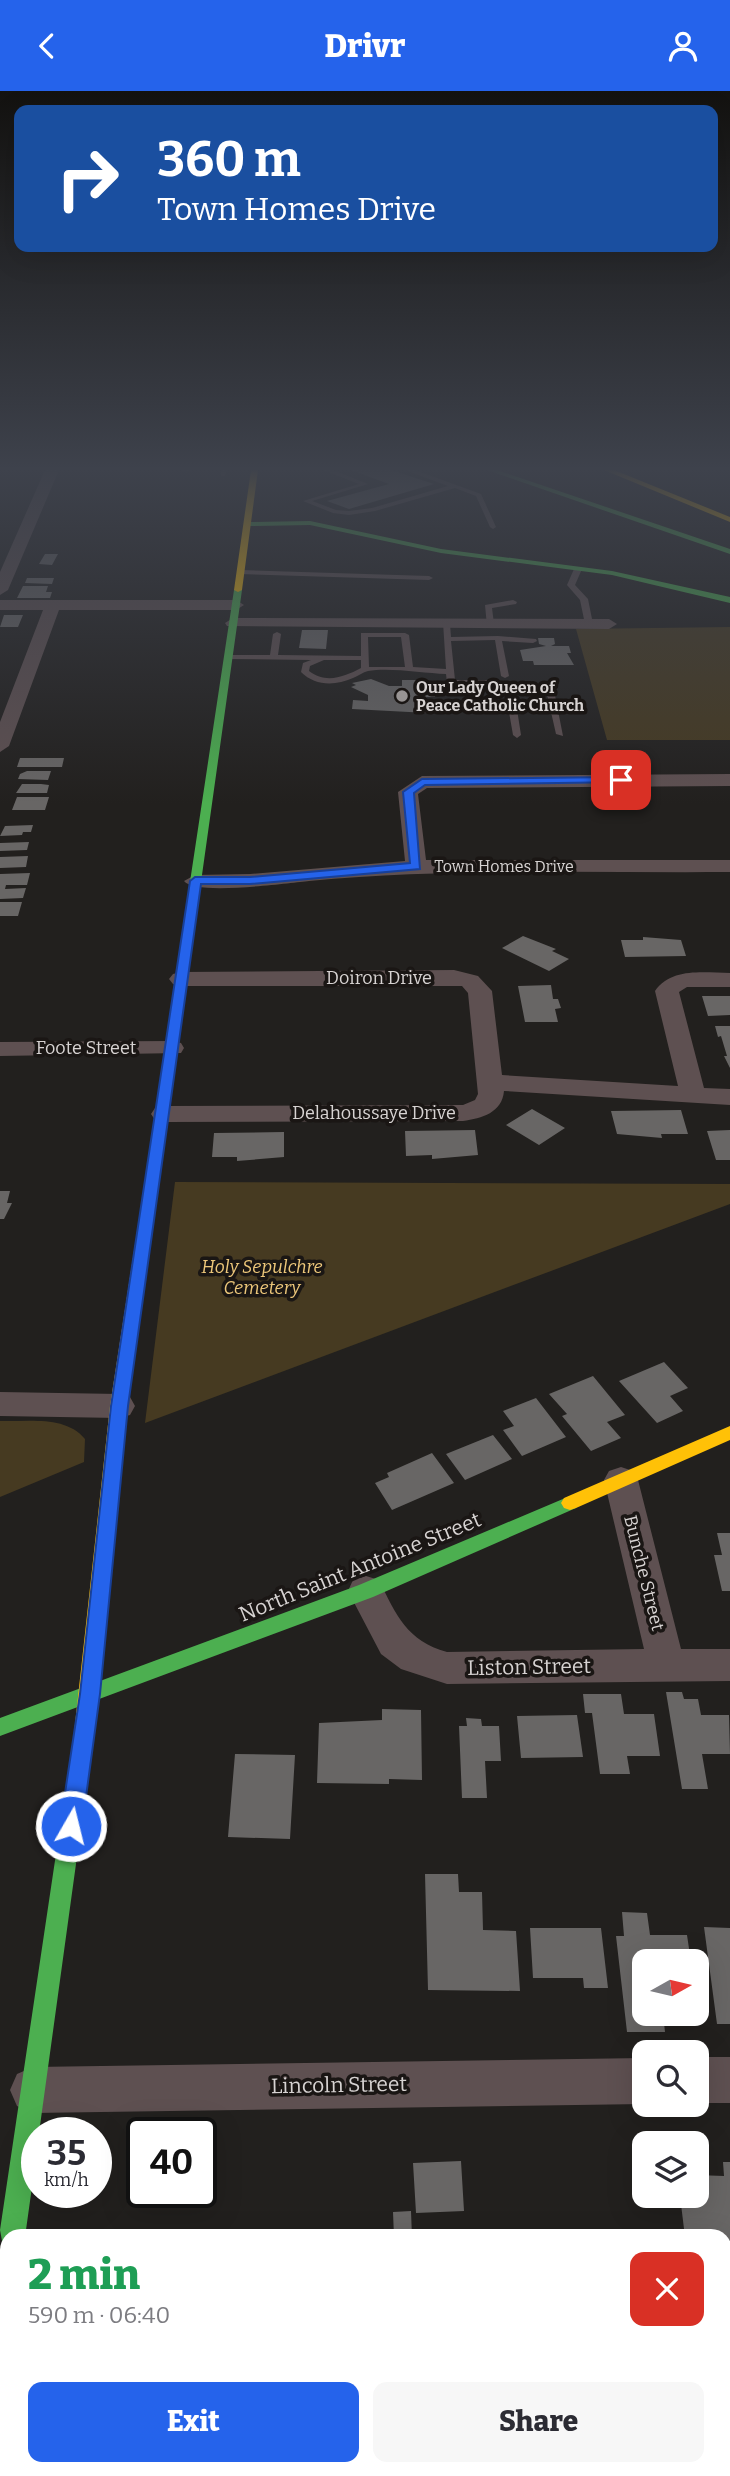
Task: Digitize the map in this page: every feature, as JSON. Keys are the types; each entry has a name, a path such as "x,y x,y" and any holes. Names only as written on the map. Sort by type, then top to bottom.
{"main road":[{"path":"9,2229 33,2090 90,1694 120,1406 240,581"},
{"path":"655,581 730,600"},
{"name":"North Saint Antoine Street","path":"0,1727 366,1591 730,1433"}],"street":[{"path":"0,605 236,605"},
{"path":"0,746 53,605"},
{"path":"233,623 447,631 609,624"},
{"path":"416,866 408,792 422,782 730,780"},
{"name":"Town Homes Drive","path":"195,881 250,880 350,869 416,866 730,866"},
{"name":"Doiron Drive","path":"181,979 453,978 470,981 480,991 490,1082"},
{"path":"693,1094 667,991 673,983 682,981 730,980"},
{"name":"Foote Street","path":"0,1049 172,1048"},
{"path":"490,1082 730,1097"},
{"name":"Delahoussaye Drive","path":"164,1114 463,1113 483,1108 490,1101 490,1082"},
{"path":"0,1404 120,1406"},
{"name":"Bunche Street","path":"621,1480 667,1666"},
{"name":"Liston Street","path":"366,1591 392,1641 408,1657 447,1668 730,1665"},
{"path":"709,2080 730,2080"},
{"name":"Lincoln Street","path":"33,2090 632,2081"}],"lane":[{"path":"573,581 571,585 584,599 589,624"},
{"path":"505,676 488,607 513,602"},
{"path":"447,631 451,683 490,682 509,688 550,687 560,734"},
{"path":"494,631 533,641"},
{"path":"274,658 277,634"},
{"path":"365,669 364,635 405,635 408,669"},
{"path":"228,657 365,659"},
{"path":"322,658 306,665 305,672 308,676 331,682 365,669 450,671"},
{"path":"509,688 517,735"}],"green space":[{"path":"730,627 730,740 607,740 576,629"},
{"name":"Holy Sepulchre Cemetery","path":"175,1182 730,1184 730,1204 145,1423"},
{"path":"0,1421 46,1421 67,1426 85,1439 84,1462 0,1497"}],"building":[{"path":"26,581 53,581 52,584"},
{"path":"23,586 48,586 46,592 52,592 50,598 17,598"},
{"path":"4,615 23,615 18,627 0,627"},
{"path":"302,630 328,630 326,649 299,648"},
{"path":"538,638 554,638 555,644 551,646 569,646 571,653 567,653 574,665 534,665 533,661 523,661 520,650 546,646 539,644"},
{"name":"Our Lady Queen of Peace Catholic Church","path":"371,679 389,686 402,686 402,680 424,680 424,691 435,691 435,697 427,697 428,713 352,709 353,700 368,701 368,695 351,687 356,685 352,683"},
{"path":"20,758 64,758 62,767 17,767"},
{"path":"27,771 51,771 48,780 18,779 20,774"},
{"path":"22,784 49,785 47,793 16,793"},
{"path":"17,797 49,797 45,810 12,810"},
{"path":"33,825 31,832 23,832 22,835 0,836 5,826"},
{"path":"29,842 27,850 0,851 0,843"},
{"path":"28,856 26,867 0,868 0,857"},
{"path":"30,873 27,885 6,885 5,889 26,888 23,898 0,899 0,874"},
{"path":"0,902 22,902 18,916 0,916"},
{"path":"523,936 556,949 552,951 569,959 549,971 502,948"},
{"path":"643,937 681,940 686,956 625,957 621,940 643,940"},
{"path":"551,985 553,999 558,999 561,1008 555,1009 558,1022 525,1022 518,986"},
{"path":"702,996 730,996 730,1015 708,1016"},
{"path":"715,1026 730,1026 730,1068 724,1056 727,1056 721,1036 718,1037"},
{"path":"532,1109 565,1128 539,1145 506,1125"},
{"path":"681,1110 688,1134 661,1134 662,1138 617,1134 611,1111"},
{"path":"475,1130 478,1155 432,1159 432,1155 406,1156 405,1131"},
{"path":"730,1130 730,1160 716,1160 707,1131"},
{"path":"284,1132 284,1157 237,1161 237,1157 212,1157 214,1133"},
{"path":"0,1191 10,1191 7,1203 12,1203 4,1219 0,1219"},
{"path":"664,1362 688,1388 670,1396 683,1411 657,1423 619,1381"},
{"path":"593,1376 625,1415 607,1422 621,1438 591,1451 562,1416 567,1414 549,1394"},
{"path":"536,1398 566,1437 522,1456 503,1430 514,1426 503,1411"},
{"path":"493,1435 512,1459 465,1480 446,1454"},
{"path":"432,1453 454,1483 392,1510 375,1483 389,1477 387,1473"},
{"path":"717,1533 730,1533 730,1591 722,1591 714,1555 722,1555"},
{"path":"666,1692 682,1692 684,1699 698,1699 701,1715 729,1715 730,1754 702,1754 708,1789 682,1789"},
{"path":"583,1694 621,1694 624,1714 654,1714 660,1756 627,1756 630,1774 600,1774 592,1713 585,1713"},
{"path":"382,1709 421,1710 422,1780 389,1779 389,1784 317,1783 319,1723 382,1720"},
{"path":"577,1715 583,1757 521,1758 517,1716"},
{"path":"466,1718 481,1719 482,1726 499,1726 501,1761 485,1761 487,1798 462,1798 459,1726 467,1726"},
{"path":"235,1754 295,1755 290,1839 228,1837"},
{"path":"425,1874 458,1874 459,1892 482,1892 483,1930 516,1931 520,1991 428,1990"},
{"path":"622,1912 647,1913 650,1935 687,1935 689,1949 632,1949 632,2027 664,2027 665,2032 627,2032 616,1936 624,1936"},
{"path":"704,1927 730,1928 730,2024 717,2024"},
{"path":"530,1928 601,1928 608,1988 584,1988 583,1978 533,1978"},
{"path":"461,2161 464,2211 416,2213 413,2163"},
{"path":"723,2162 730,2162 730,2229 684,2229 681,2208 709,2208 709,2175 724,2176"},
{"path":"411,2211 412,2229 394,2229 393,2212"}],"traffic: fast":[{"path":"648,581 730,600"},
{"path":"154,1167 238,590"},
{"path":"0,1727 366,1591 570,1503"},
{"path":"13,2229 84,1733"}],"traffic: slow":[{"path":"238,590 239,581"},
{"path":"84,1733 119,1406 154,1167"},
{"path":"570,1503 730,1433"}],"place":[{"name":"Our Lady Queen of Peace Catholic Church","path":"402,696"}],"route":[{"path":"71,1826 90,1694 120,1406 164,1114 195,881 250,880 363,868 416,866 408,792 411,786 417,783 621,780"}]}
